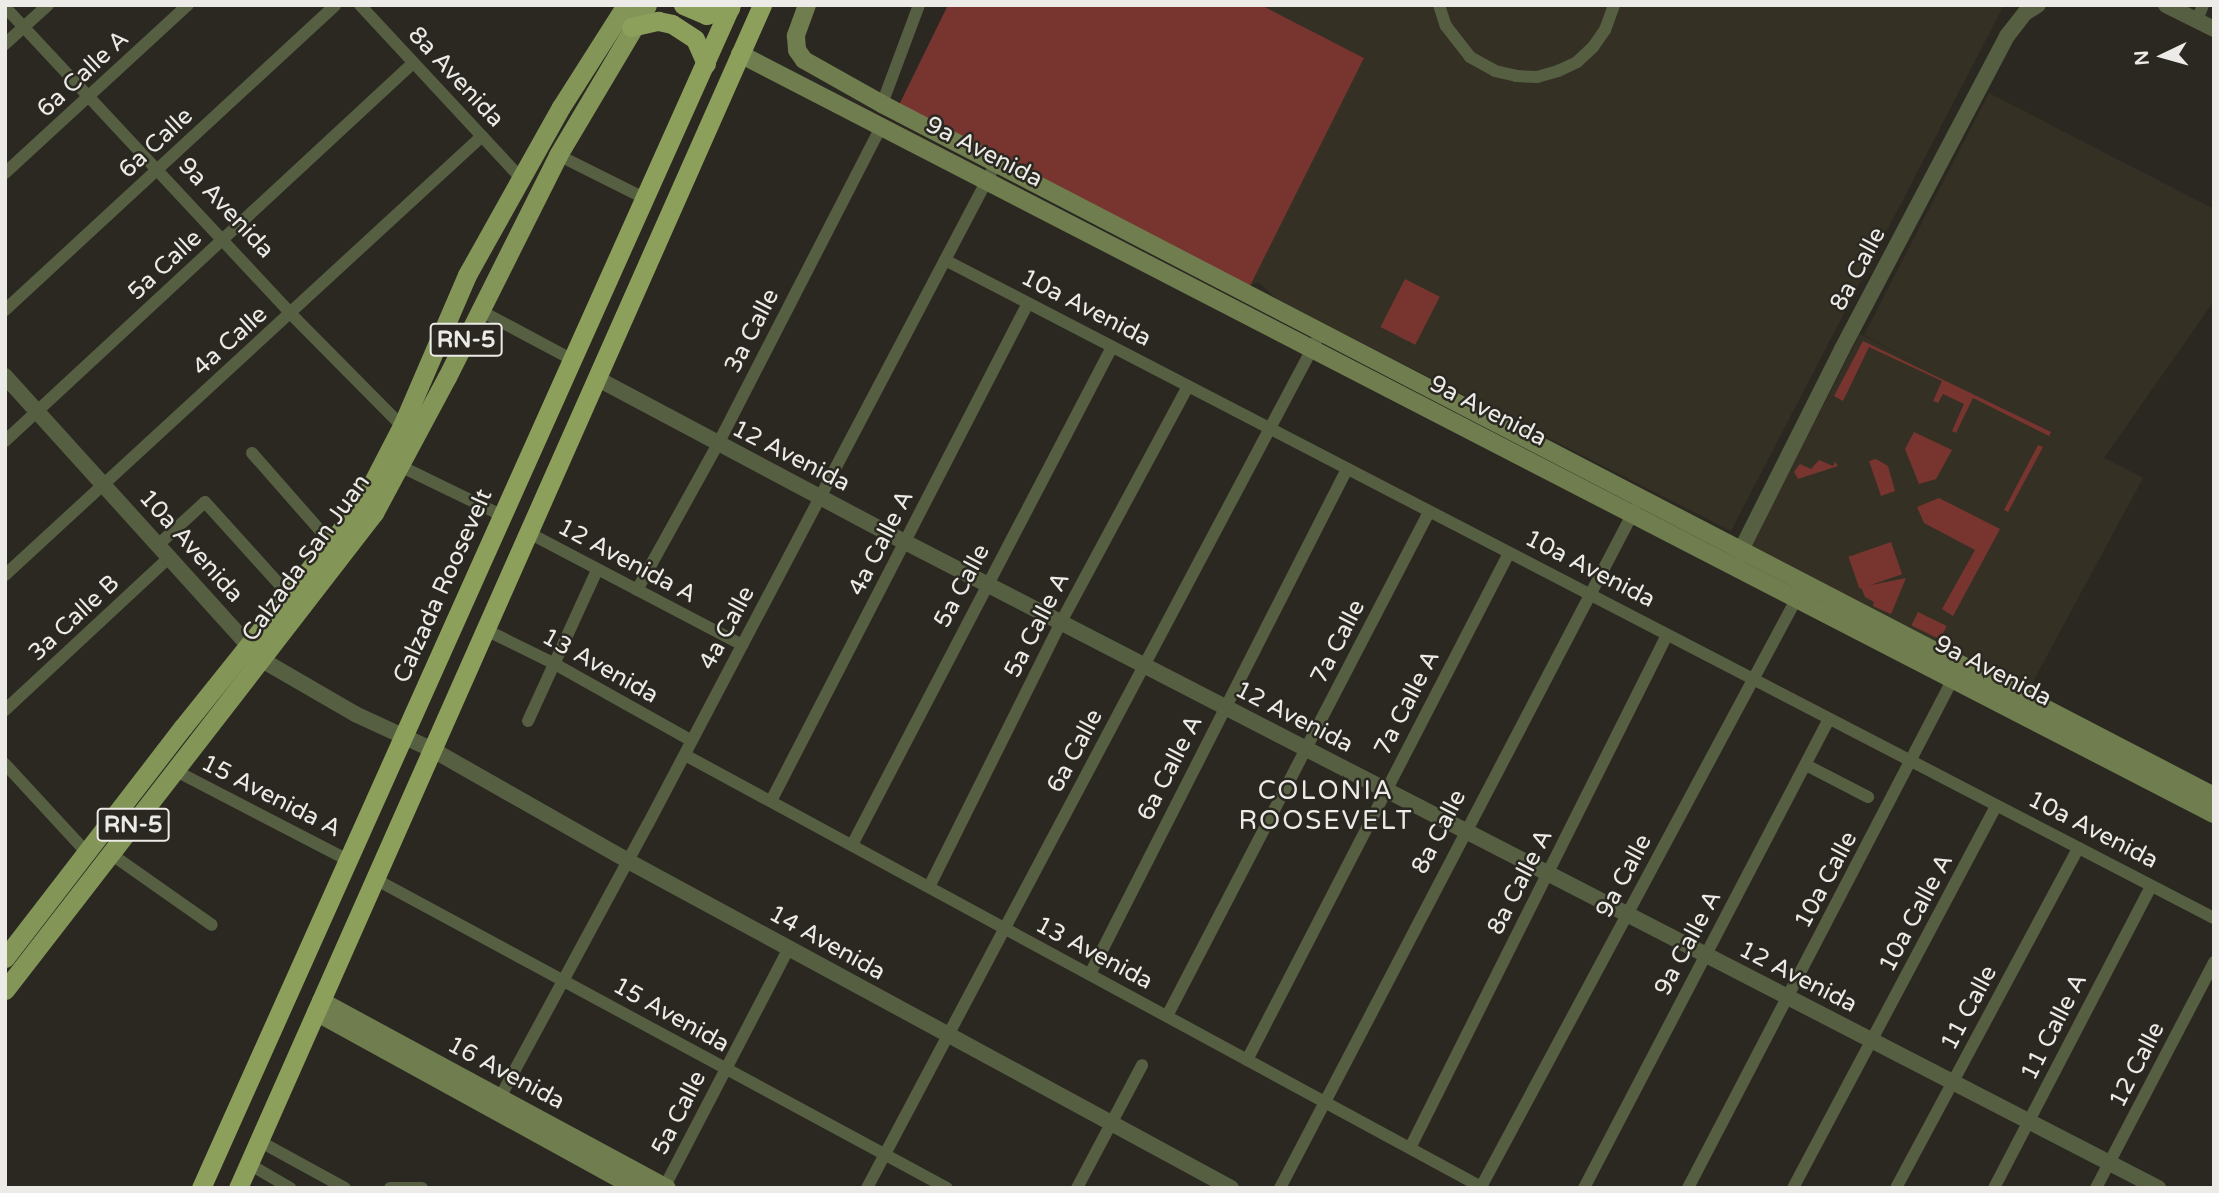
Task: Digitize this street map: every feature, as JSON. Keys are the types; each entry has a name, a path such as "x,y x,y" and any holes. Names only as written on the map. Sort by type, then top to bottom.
{"highway":[{"path":"683,5 706,15 730,6"},
{"path":"238,1188 762,5"},
{"name":"Calzada Roosevelt","path":"201,1188 730,6"},
{"path":"631,27 658,21 672,24 695,39 706,64"}],"main road":[{"name":"Calzada San Juan","path":"5,990 374,513 400,466 410,429 467,275 561,107 626,5"},
{"name":"Calzada San Juan","path":"5,958 248,645 361,505 481,311 558,155 631,27 647,5"},
{"name":"9a Avenida","path":"807,5 796,36 797,50 806,62 882,104 991,173"},
{"name":"9a Avenida","path":"740,54 881,127 991,173 1957,672 2214,796"},
{"name":"9a Avenida","path":"2008,697 2214,814"},
{"name":"16 Avenida","path":"318,1007 497,1104 666,1187"},
{"name":"16 Avenida","path":"497,1104 636,1188"}],"street":[{"path":"5,44 48,5"},
{"name":"6a Calle A","path":"5,173 188,5"},
{"name":"6a Calle","path":"5,310 335,5"},
{"name":"8a Avenida","path":"360,5 521,178"},
{"path":"882,104 919,5"},
{"path":"1439,6 1451,34 1470,57 1495,71 1516,76 1537,76 1558,71 1577,62 1593,47 1605,30 1614,5"},
{"name":"8a Calle","path":"1737,558 1842,349 2007,36 2025,13 2038,5"},
{"path":"2166,5 2200,13 2214,29"},
{"name":"9a Avenida","path":"5,7 291,314 410,429"},
{"name":"5a Calle","path":"5,441 413,62"},
{"name":"3a Calle","path":"638,590 718,444 881,127"},
{"name":"4a Calle","path":"5,575 482,136"},
{"path":"558,155 644,198"},
{"name":"4a Calle","path":"497,1104 822,497 991,173"},
{"name":"10a Avenida","path":"945,260 2214,918"},
{"name":"4a Calle A","path":"771,802 1028,303"},
{"path":"481,311 571,359"},
{"name":"6a Calle","path":"867,1188 1316,341"},
{"name":"5a Calle","path":"852,845 986,583 1112,347"},
{"name":"10a Avenida","path":"5,376 171,556 261,660 402,737"},
{"name":"12 Avenida","path":"598,379 905,542 2158,1188"},
{"name":"5a Calle A","path":"929,887 1061,622 1188,386"},
{"path":"252,453 332,544"},
{"path":"400,466 501,515"},
{"name":"6a Calle A","path":"1090,974 1346,468"},
{"path":"159,544 205,502 290,596"},
{"name":"8a Calle","path":"1280,1188 1636,506"},
{"name":"7a Calle","path":"1167,1016 1429,512"},
{"name":"12 Avenida A","path":"529,533 742,645"},
{"name":"7a Calle A","path":"1247,1060 1508,553"},
{"name":"3a Calle B","path":"5,710 171,556"},
{"path":"528,720 597,570"},
{"name":"9a Calle","path":"1482,1187 1801,591"},
{"name":"13 Avenida","path":"486,630 553,663 692,741"},
{"name":"8a Calle A","path":"1410,1148 1667,635"},
{"name":"10a Calle","path":"1688,1188 1957,672"},
{"name":"9a Calle A","path":"1584,1188 1829,719"},
{"name":"14 Avenida","path":"402,737 433,750 628,861 1231,1188"},
{"name":"13 Avenida","path":"685,755 1482,1187"},
{"path":"5,764 87,853"},
{"path":"1805,765 1868,797"},
{"name":"15 Avenida A","path":"176,771 346,859"},
{"name":"10a Calle A","path":"1793,1188 1996,806"},
{"name":"11 Calle","path":"1896,1188 2078,848"},
{"path":"111,854 212,925"},
{"name":"15 Avenida","path":"375,879 947,1188"},
{"name":"11 Calle A","path":"1994,1188 2151,886"},
{"name":"5a Calle","path":"666,1187 789,948"},
{"name":"12 Calle","path":"2096,1188 2214,962"},
{"path":"1077,1188 1142,1065"},
{"path":"259,1142 345,1188"},
{"path":"249,1164 290,1188"},
{"path":"390,1188 422,1188"}],"shaded area":[{"path":"948,5 1261,5 1364,58 1250,286 898,107"},
{"path":"1261,5 2004,5 1731,531 1278,300 1258,282 1250,286 1364,58"},
{"path":"1989,93 2214,209 2214,301 2104,458 2143,478 2029,689 1751,547 1860,334 1930,370 1864,335"},
{"path":"1405,279 1440,297 1415,345 1380,327"},
{"path":"1863,341 2051,432 2049,436 1973,398 1956,433 1952,431 1964,404 1943,394 1938,403 1933,401 1942,381 1869,347 1843,401 1834,396"},
{"path":"1914,432 1952,450 1936,479 1919,484 1905,449"},
{"path":"2038,445 2043,447 2008,512 2004,510"},
{"path":"1876,459 1888,466 1895,491 1881,496 1869,461"},
{"path":"1819,460 1833,466 1835,462 1838,466 1798,479 1794,472 1800,464 1811,469"},
{"path":"1939,498 2000,529 1953,616 1942,609 1975,550 1924,523 1917,507"},
{"path":"1891,542 1902,574 1860,589 1848,557"},
{"path":"1906,578 1891,614 1873,606 1874,602 1865,597 1861,587"},
{"path":"1918,612 1947,626 1940,640 1911,625"}],"district":[{"name":"COLONIA ROOSEVELT","path":"1326,806"}]}
